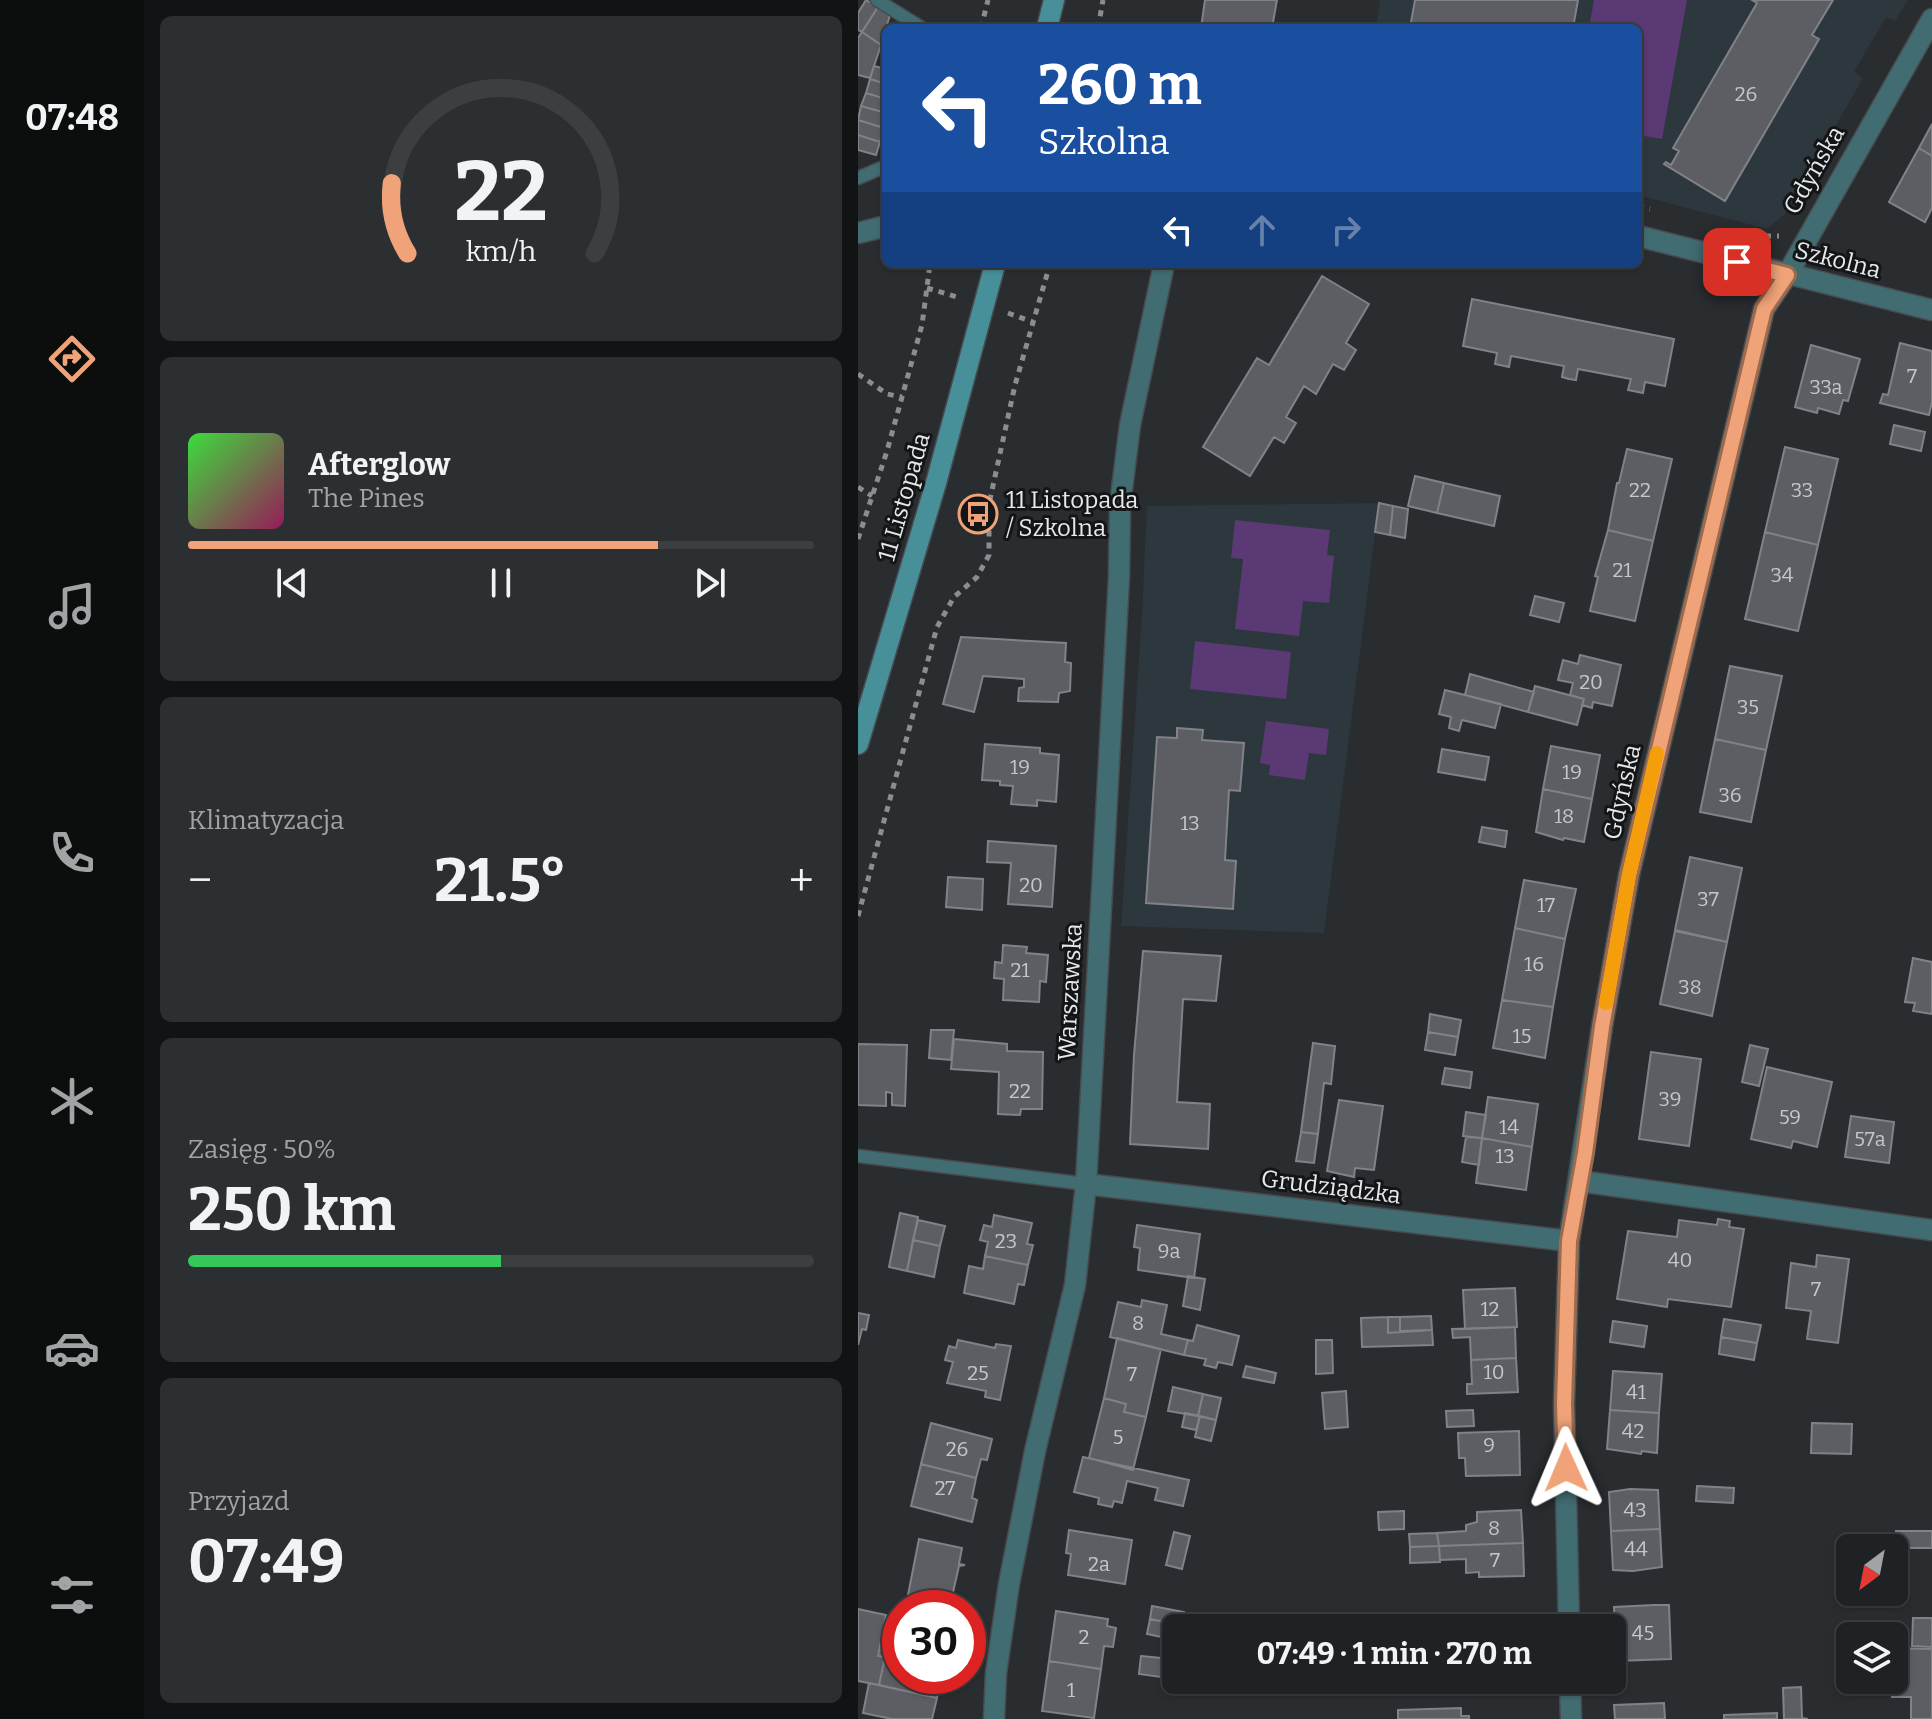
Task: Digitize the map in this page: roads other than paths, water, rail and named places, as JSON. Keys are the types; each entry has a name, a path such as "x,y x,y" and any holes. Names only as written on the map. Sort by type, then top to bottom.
{"street":[{"path":"1048,24 1054,0"},
{"name":"Gdyńska","path":"1569,1614 1564,1404 1569,1241 1602,1027 1636,845 1764,309 1787,275 1932,19"},
{"path":"858,233 882,227"},
{"name":"Szkolna","path":"1642,237 1932,310"},
{"name":"11 Listopada","path":"858,744 936,483 994,268"},
{"name":"Warszawska","path":"994,1719 996,1673 1009,1584 1035,1451 1075,1285 1086,1184 1120,505 1130,425 1163,268"},
{"path":"1579,1181 1932,1230"},
{"name":"Grudziądzka","path":"1086,1184 1569,1241"},
{"path":"1570,1694 1571,1719"}],"lane":[{"path":"877,0 916,24"},
{"path":"858,178 882,168"},
{"path":"858,1156 1086,1184"}],"place":[{"name":"11 Listopada / Szkolna","path":"978,514"}]}
